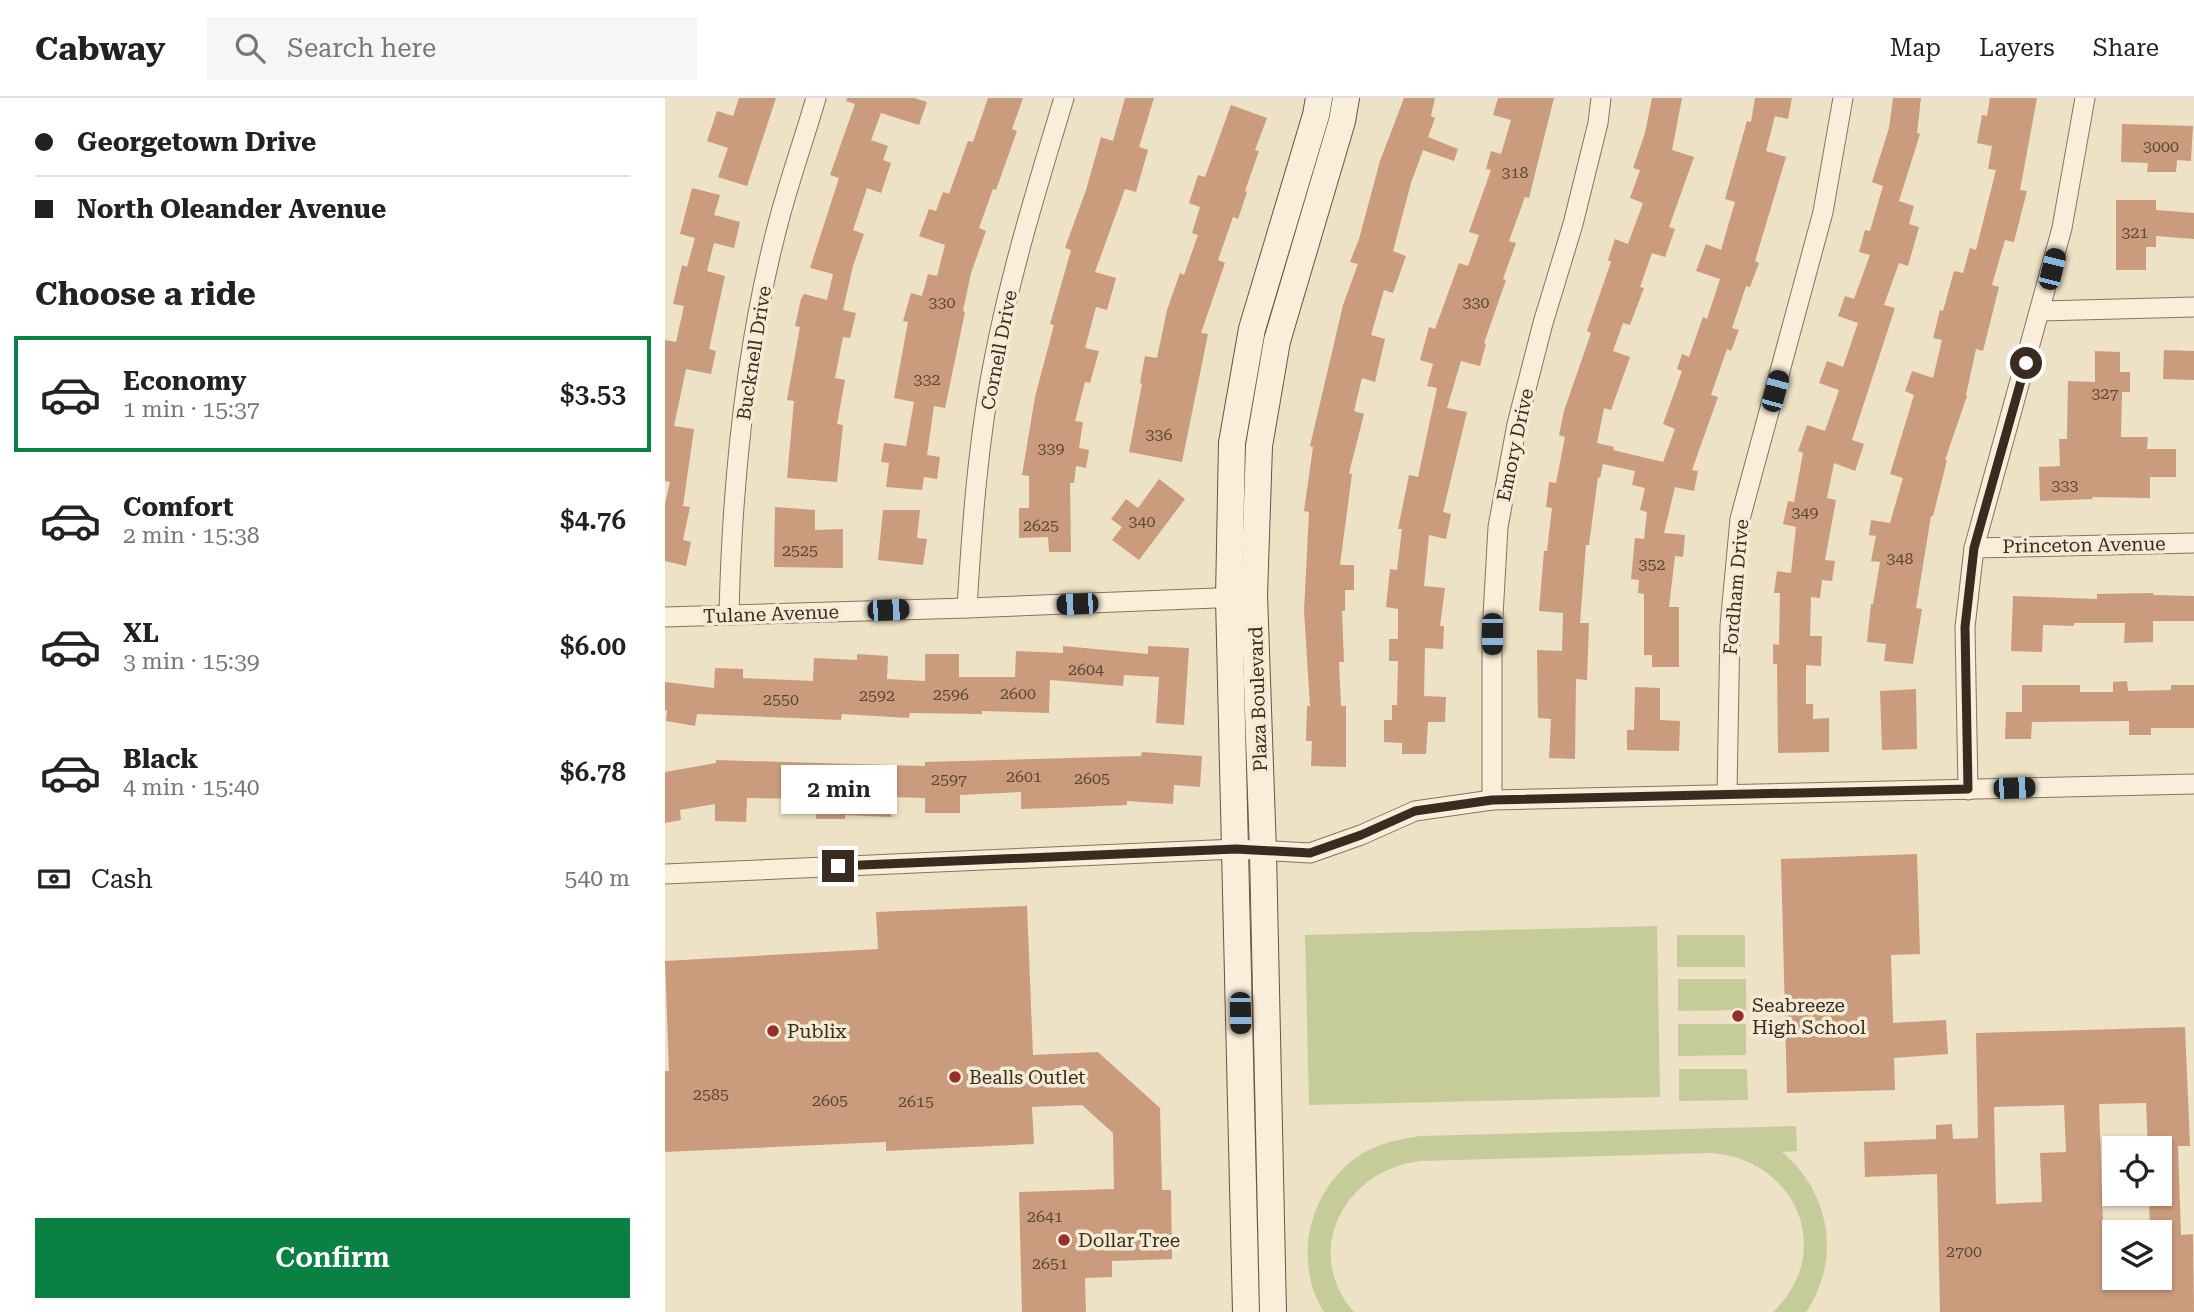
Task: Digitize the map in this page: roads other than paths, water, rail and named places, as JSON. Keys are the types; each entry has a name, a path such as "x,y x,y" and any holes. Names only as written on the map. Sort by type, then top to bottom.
{"street":[{"name":"Bucknell Drive","path":"729,615 734,488 755,333 779,222 816,98"},
{"name":"Cornell Drive","path":"967,608 973,507 993,360 1028,217 1065,98"},
{"name":"Plaza Boulevard","path":"1273,1312 1263,852 1232,443 1252,329 1319,98"},
{"name":"Plaza Boulevard","path":"1246,1312 1236,849 1242,597 1259,446 1277,341 1342,121 1346,98"},
{"name":"Emory Drive","path":"1492,800 1492,634 1498,527 1517,424 1543,323 1573,224 1598,123 1601,98"},
{"name":"Fordham Drive","path":"1727,794 1730,626 1740,519 1823,212 1843,98"},
{"path":"1968,789 1965,627 1974,548 2062,228 2085,98"},
{"path":"2041,310 2194,307"},
{"name":"Princeton Avenue","path":"1974,548 2194,543"},
{"name":"Tulane Avenue","path":"665,617 1242,597"},
{"path":"665,874 1236,849 1310,853 1361,835 1415,811 1492,800 2194,783"},
{"path":"1243,1139 1269,1138"}],"place":[{"name":"Seabreeze High School","path":"1738,1016"},
{"name":"Publix","path":"773,1031"},
{"name":"Bealls Outlet","path":"955,1077"},
{"name":"Dollar Tree","path":"1064,1240"}]}
